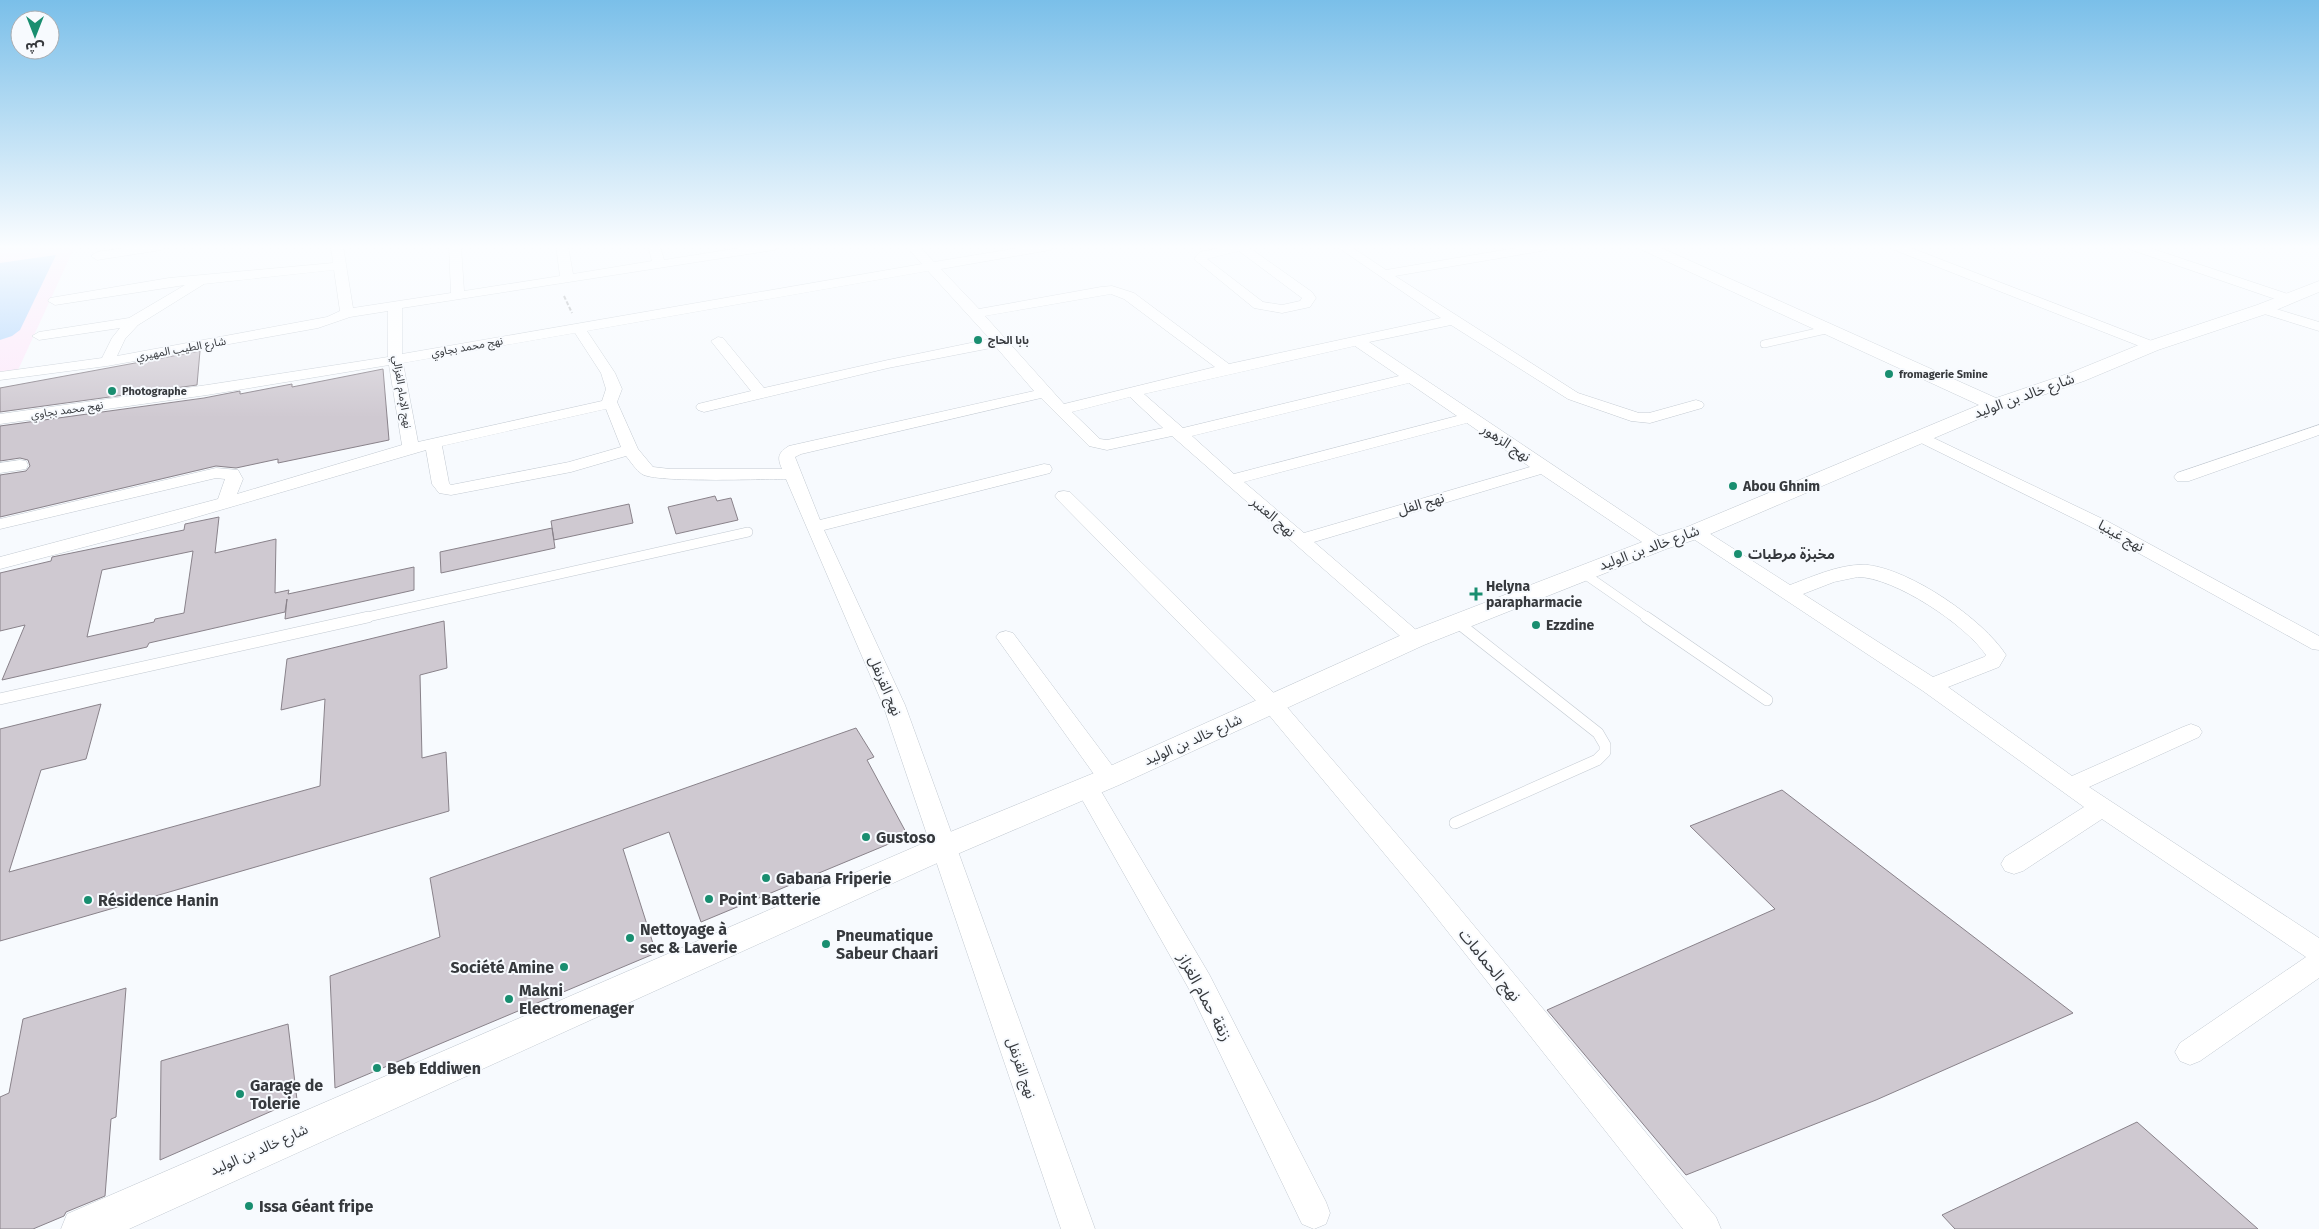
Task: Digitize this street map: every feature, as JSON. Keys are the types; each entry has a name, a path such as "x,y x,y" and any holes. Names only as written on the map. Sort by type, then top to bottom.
{"street":[{"path":"107,362 119,338 133,322 163,303"},
{"path":"346,303 348,313"},
{"name":"شارع الطيب المهيري","path":"0,376 107,362 318,324 348,313 412,303"},
{"name":"نهج محمد بجاوي","path":"0,419 207,390 395,360 715,303"},
{"path":"966,303 998,342 1060,410 1095,443 1100,445 1178,432 1410,378"},
{"path":"976,314 1034,303"},
{"path":"1139,303 1226,370"},
{"path":"1259,303 1265,308 1282,309 1305,303"},
{"path":"1428,303 1562,390 1623,414 1650,418 1696,405"},
{"path":"1771,303 1995,405"},
{"path":"2043,303 2152,346"},
{"name":"شارع خالد بن الوليد","path":"82,1229 944,847 1098,783 1415,639 1658,544 1695,532 1995,405 2077,377 2152,346 2273,303"},
{"path":"2275,303 2319,327"},
{"name":"نهج الإمام الغزالي","path":"395,306 395,360 411,448"},
{"path":"1060,410 1356,340 1453,320"},
{"path":"39,336 133,322"},
{"path":"578,327 608,373 614,389 608,404"},
{"name":"نهج الزهور","path":"1356,340 1658,544"},
{"path":"718,341 760,393"},
{"path":"704,407 888,364 998,342"},
{"name":"نهج القرنفل","path":"1044,393 795,450 786,459 814,527 894,705 1078,1229"},
{"name":"نهج العنبر","path":"1134,393 1231,480 1415,639"},
{"path":"0,563 225,503 411,448 608,404 612,405 630,450 648,471 659,473 792,474"},
{"path":"1231,480 1470,418"},
{"path":"2183,477 2319,430"},
{"name":"نهج غينيا","path":"1918,436 2101,525 2319,644"},
{"path":"433,443 441,484 445,489 451,490 571,467 630,450"},
{"path":"0,468 20,465"},
{"name":"نهج الفل","path":"1300,540 1543,468"},
{"path":"814,527 1044,469"},
{"path":"0,524 216,473 232,474 234,479 225,503"},
{"name":"نهج الحمامات","path":"1064,496 1272,704 1427,887 1704,1229"},
{"path":"1695,532 1931,686 2070,786 2319,952"},
{"path":"1788,594 1852,571 1869,571 1884,574 1898,580 1970,626 1993,647 1996,655 1992,662 1931,686"},
{"name":"زنقة حمام الغزاز","path":"1006,637 1098,783 1314,1213"},
{"path":"2070,786 2191,732"},
{"path":"2014,864 2104,807"},
{"path":"2190,1052 2236,1023 2319,963"}],"lane":[{"path":"1764,344 1830,330"},
{"path":"0,699 748,532"},
{"path":"1583,573 1767,700"},
{"path":"1455,823 1597,760 1605,752 1605,745 1598,733 1457,622"}],"path":[{"path":"570,303 578,327"}],"shaded area":[{"path":"0,303 49,303 18,370 0,373"},
{"path":"0,303 33,303 20,330 12,336 0,340"}],"building":[{"path":"200,351 197,385 0,412 0,388"},
{"path":"383,369 389,440 278,463 278,459 236,468 216,466 0,517 0,475 26,471 30,466 28,460 20,458 0,461 0,426 204,398 240,391 240,394 292,384 292,387"},
{"path":"715,496 717,501 731,498 738,520 676,534 668,507"},
{"path":"629,504 633,523 554,540 551,521"},
{"path":"219,517 215,553 276,539 275,593 289,590 288,594 414,567 414,590 285,619 287,599 285,612 149,643 147,647 2,680 25,625 0,631 0,573 51,561 52,557 184,530 185,524","holes":["193,551 184,613 155,619 154,622 87,637 102,570"]},
{"path":"552,528 555,548 441,573 440,552"},
{"path":"444,621 447,668 420,675 422,758 446,752 449,811 0,941 0,729 101,704 86,759 41,770 9,872 320,786 325,699 281,710 287,659"},
{"path":"856,728 874,757 867,760 908,836 701,922 669,832 623,849 656,953 335,1088 330,976 440,937 430,878"},
{"path":"1782,790 2073,1013 1876,1100 1686,1175 1547,1010 1775,909 1690,826"},
{"path":"126,988 116,1117 111,1119 105,1196 66,1212 64,1216 33,1229 0,1229 0,1097 9,1093 23,1019"},
{"path":"288,1024 297,1100 160,1160 161,1061"},
{"path":"2137,1122 2258,1229 1955,1229 1942,1215"}],"place":[{"name":"بابا الحاج","path":"978,340"},
{"name":"fromagerie Smine","path":"1889,374"},
{"name":"Photographe","path":"112,391"},
{"name":"Abou Ghnim","path":"1733,486"},
{"name":"مخبزة مرطبات","path":"1738,554"},
{"name":"Helyna parapharmacie","path":"1476,594"},
{"name":"Ezzdine","path":"1536,625"},
{"name":"Gustoso","path":"866,837"},
{"name":"Gabana Friperie","path":"766,878"},
{"name":"Point Batterie","path":"709,899"},
{"name":"Résidence Hanin","path":"88,900"},
{"name":"Nettoyage à sec & Laverie","path":"630,938"},
{"name":"Pneumatique Sabeur Chaari","path":"826,944"},
{"name":"Société Amine","path":"564,967"},
{"name":"Makni Electromenager","path":"509,999"},
{"name":"Beb Eddiwen","path":"377,1068"},
{"name":"Garage de Tolerie","path":"240,1094"},
{"name":"Issa Géant fripe","path":"249,1206"}]}
